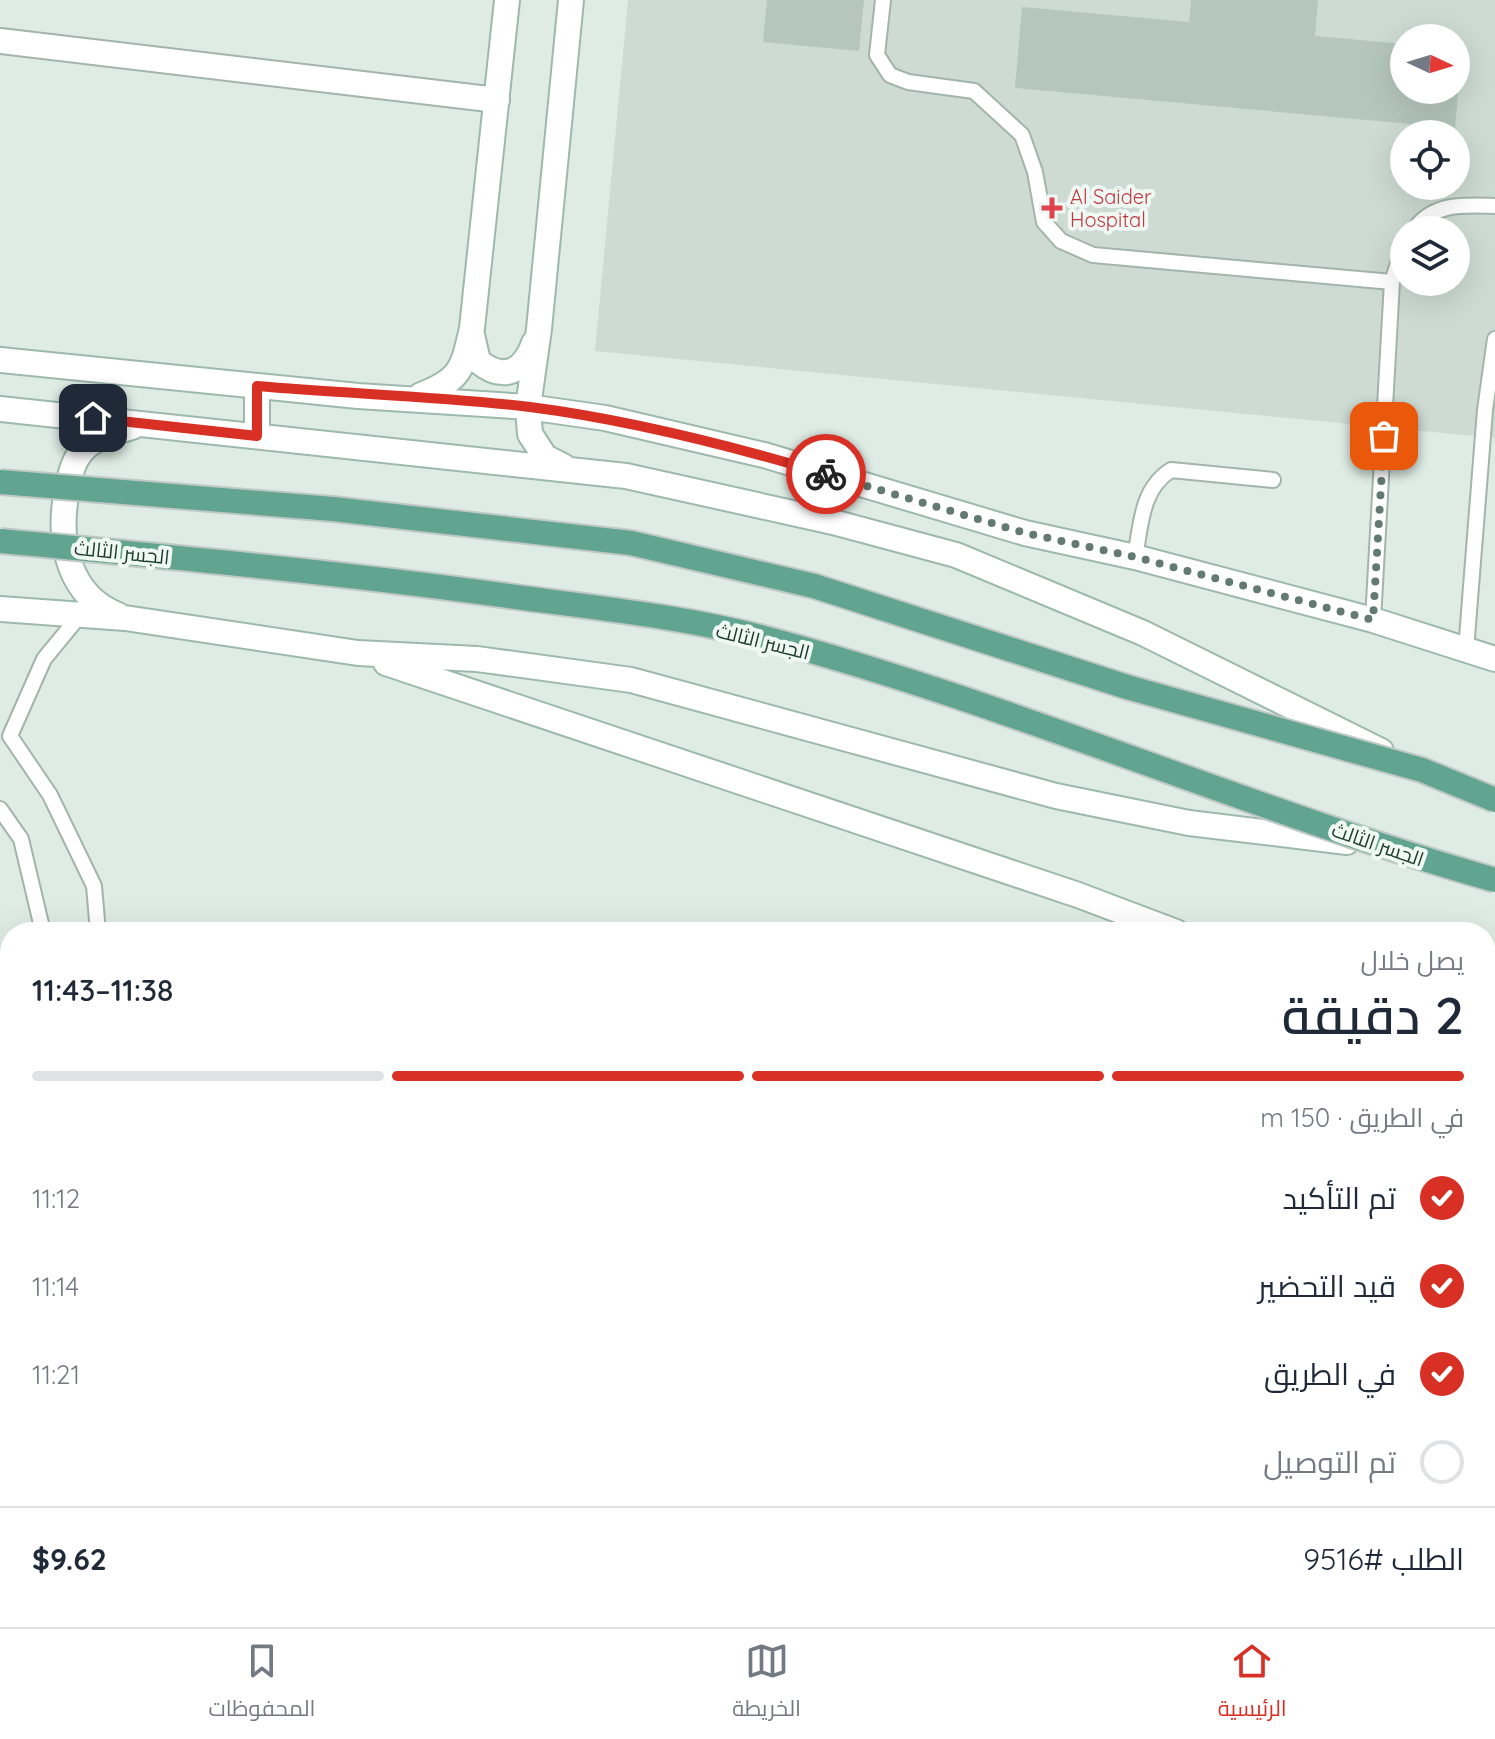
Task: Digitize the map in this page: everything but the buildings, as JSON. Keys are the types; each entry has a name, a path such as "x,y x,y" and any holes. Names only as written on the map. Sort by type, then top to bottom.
{"main road":[{"path":"0,482 333,509 631,543 814,586 1127,687 1422,770 1495,800"},
{"name":"الجسر الثالث","path":"0,541 355,575 620,611 765,638 1067,734 1404,854 1495,880"}],"street":[{"path":"417,397 456,378 465,358 472,328 507,0"},
{"path":"569,469 545,457 530,434 528,407 539,329 571,0"},
{"path":"0,41 497,100"},
{"path":"472,328 478,361 501,374 515,372 524,364 539,329"},
{"path":"0,360 358,396 417,397 528,407 679,434 1025,533 1135,557 1373,620 1495,659"},
{"path":"257,386 257,436"},
{"path":"0,409 603,473 833,522 956,555 1143,633 1303,716 1422,770"},
{"path":"125,618 107,611 88,596 71,573 63,542 63,512 69,479 79,454 100,438 131,427 155,424"},
{"path":"0,609 125,618 358,653 536,665 659,687 1126,812 1189,823 1325,837 1404,854"},
{"path":"358,653 1078,895 1150,922"}],"lane":[{"path":"883,0 877,55 890,75 908,82 974,91 1022,135 1035,172 1044,222 1061,241 1093,255 1390,282"},
{"path":"1429,216 1450,205 1495,206"},
{"path":"1373,620 1391,296"},
{"path":"1466,650 1485,410 1495,339"},
{"path":"1135,557 1146,501 1152,487 1171,470 1273,480"},
{"path":"81,614 44,659 10,736 50,795 94,886 97,922"},
{"path":"0,809 21,839 41,922"}],"shaded area":[{"name":"ِAl Saider Hospital","path":"628,0 1495,0 1495,438 595,351"}],"way so far":[{"path":"826,474 1025,533 1135,557 1373,620 1384,436"}],"place":[{"name":"ِAl Saider Hospital","path":"1052,208"}],"route":[{"path":"93,418 257,436 257,386 358,396 417,397 605,418 764,455 826,474"}]}
